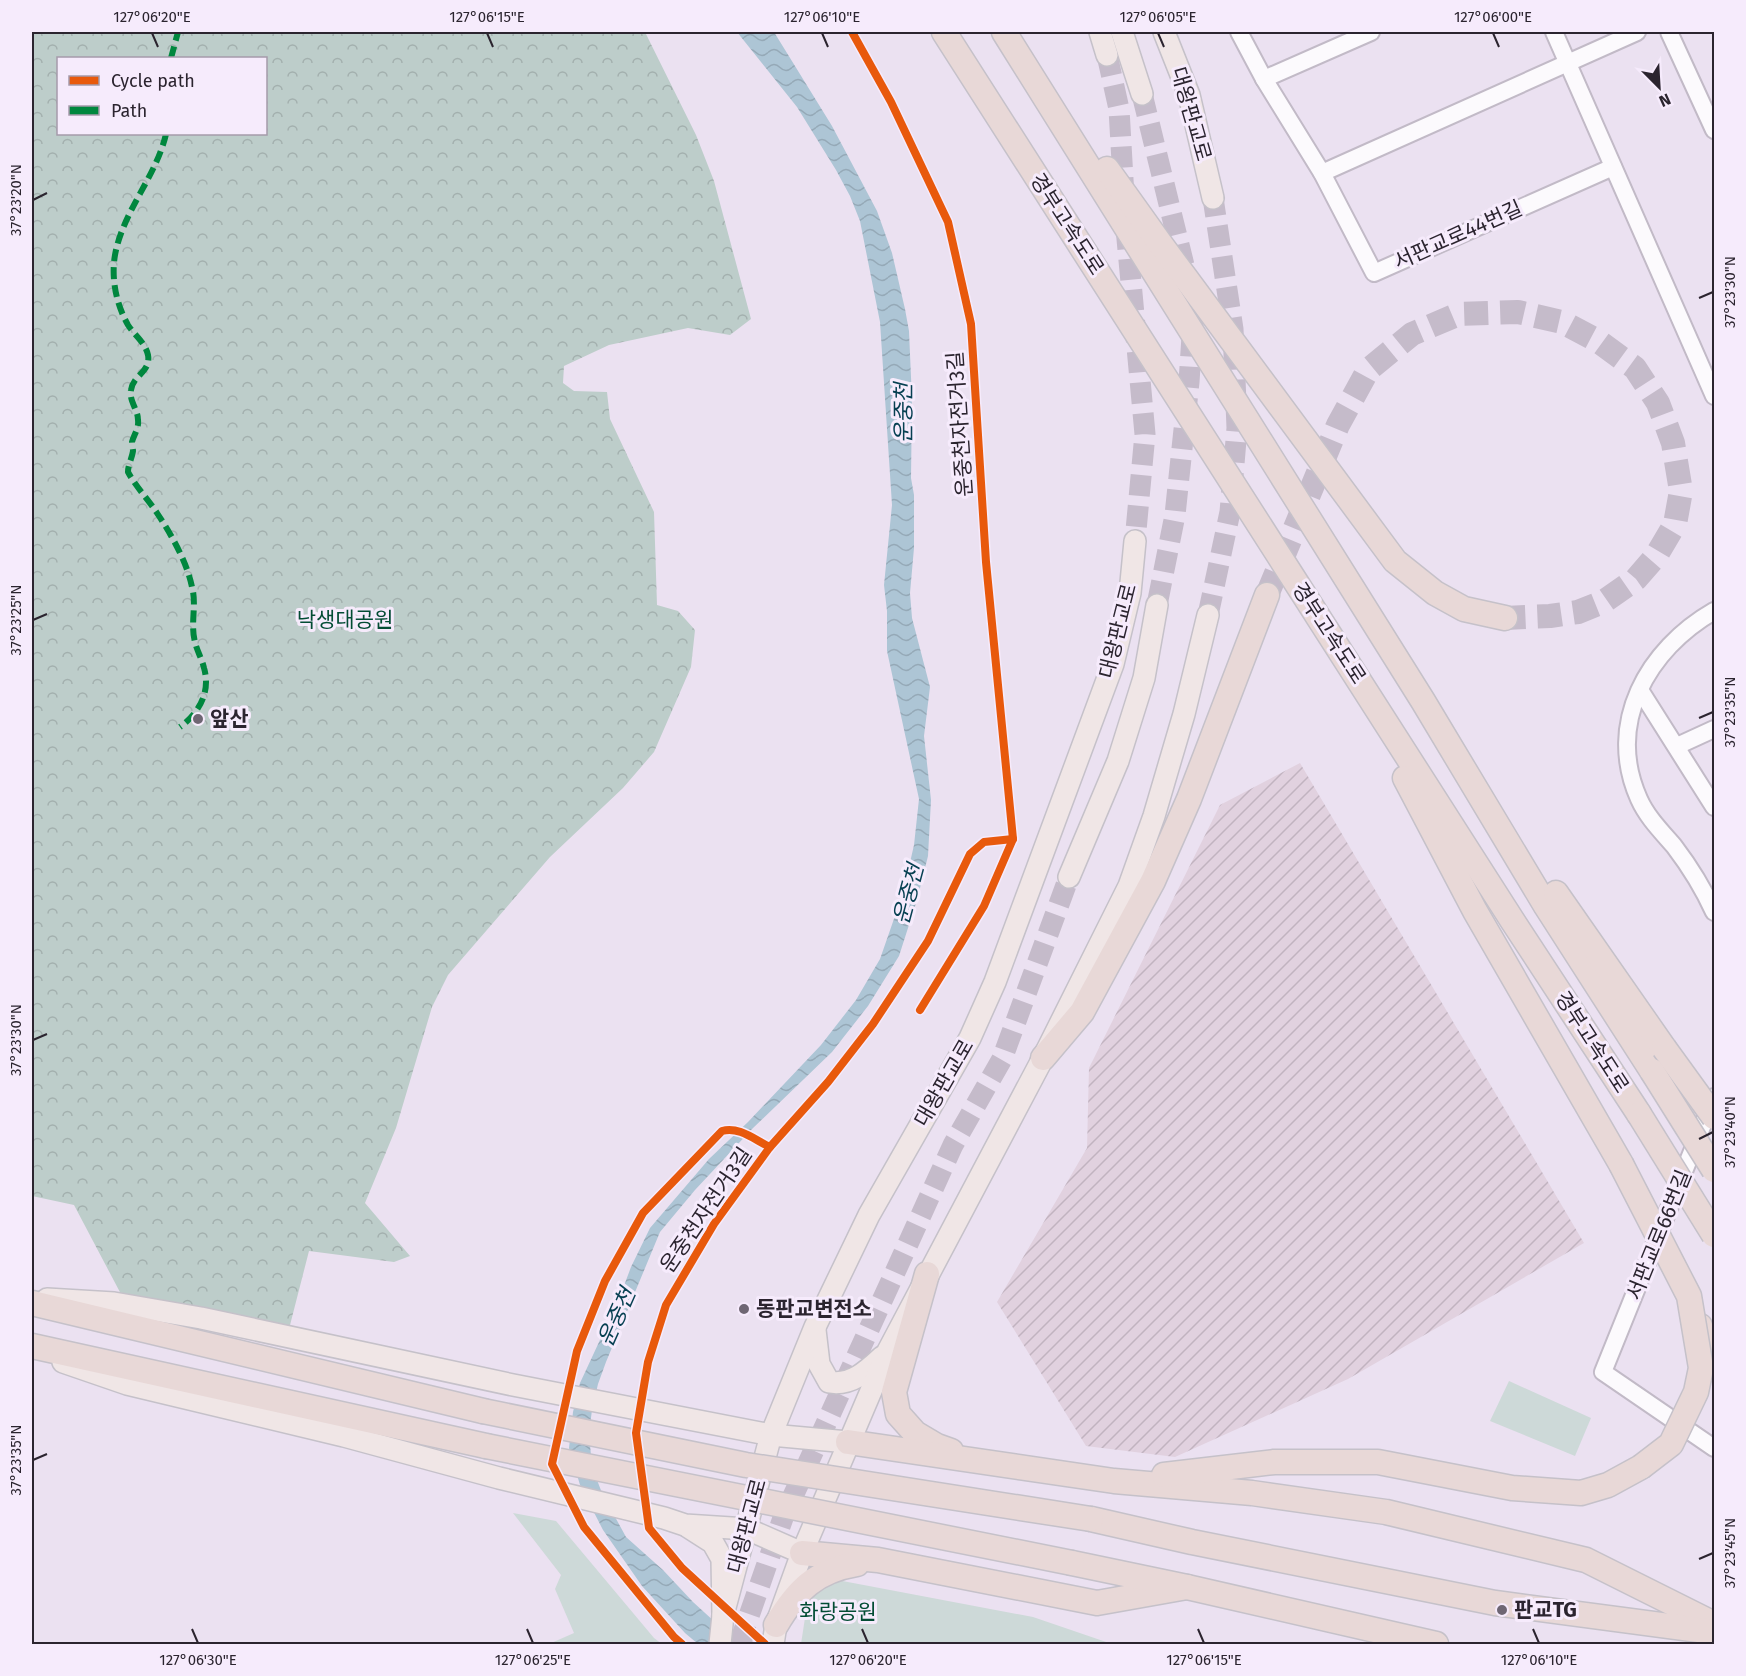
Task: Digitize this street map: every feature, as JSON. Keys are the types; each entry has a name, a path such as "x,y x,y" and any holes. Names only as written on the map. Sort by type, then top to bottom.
{"highway":[{"name":"경부고속도로","path":"944,32 1512,920 1639,1114 1714,1235"},
{"name":"경부고속도로","path":"1004,32 1423,700 1546,906 1714,1170"},
{"path":"1011,32 1162,246 1395,561 1435,593 1464,609 1505,618"},
{"path":"1043,1058 1082,1012 1153,881 1189,800 1267,595"},
{"path":"1322,622 1475,911 1622,1164 1689,1296 1714,1369"},
{"path":"1423,700 1714,1117"},
{"path":"927,1274 894,1392 898,1414 915,1433 937,1446 993,1465"},
{"path":"1114,1481 1274,1462 1378,1462 1512,1488 1581,1493 1608,1485 1641,1467 1671,1444 1696,1392 1701,1368 1689,1296"},
{"path":"32,1303 483,1411 746,1465 1091,1519 1192,1542 1495,1603 1714,1632"},
{"path":"32,1346 486,1446 1187,1587 1436,1644"},
{"path":"848,1442 1114,1481 1252,1492 1386,1512 1586,1560 1714,1624"},
{"path":"802,1553 878,1560 1097,1603 1187,1587"},
{"path":"775,1635 792,1600 810,1581 844,1566 878,1560"}],"main road":[{"path":"1101,32 1107,55"},
{"name":"대왕판교로","path":"1122,32 1142,94"},
{"name":"대왕판교로","path":"1164,32 1189,95 1214,198"},
{"name":"대왕판교로","path":"720,1644 726,1584 747,1529 771,1435 814,1327 869,1215 970,1038 995,982 1113,664 1130,593 1135,541"},
{"name":"대왕판교로","path":"1069,877 1118,761 1144,678 1157,604"},
{"path":"775,1635 802,1553 888,1350 1043,1058 1129,886 1154,816 1181,726 1208,615"},
{"path":"32,1298 114,1303 201,1318 513,1385 771,1435 848,1442"},
{"path":"814,1327 819,1364 829,1382 838,1383 862,1375 888,1350"},
{"path":"32,1351 127,1384 344,1436 685,1525 713,1543 722,1559 726,1584"},
{"path":"685,1525 747,1529 802,1553"}],"street":[{"path":"1264,79 1371,32"},
{"path":"1554,32 1613,167 1709,369 1714,396"},
{"path":"1322,173 1637,32"},
{"path":"1669,32 1714,127"},
{"name":"서판교로44번길","path":"1240,33 1264,79 1322,173 1374,273 1613,167"},
{"path":"1714,611 1679,635 1653,665 1630,712 1626,731 1627,752 1639,798 1652,821 1700,883 1714,912"},
{"path":"1640,690 1714,807"},
{"path":"1677,746 1714,729"},
{"name":"서판교로66번길","path":"1714,1097 1603,1372 1714,1448"}],"shaded area":[{"path":"1300,763 1584,1243 1348,1379 1175,1457 1086,1446 997,1302 1087,1148 1089,1068 1220,805"}],"green space":[{"name":"낙생대공원","path":"32,32 645,32 696,135 714,181 751,319 730,335 688,328 609,345 564,366 563,383 574,391 607,392 610,419 654,512 657,605 678,611 695,630 691,667 654,752 623,788 550,857 448,975 432,1007 396,1128 365,1203 410,1256 394,1262 309,1251 289,1329 122,1296 74,1205 32,1196"},
{"path":"1509,1381 1591,1418 1575,1456 1490,1421"},
{"path":"513,1513 556,1521 654,1638 662,1644 549,1644 574,1633 555,1589 561,1575"},
{"name":"화랑공원","path":"832,1579 1033,1617 1112,1644 801,1644 808,1598"}],"water":[{"name":"운중천","path":"737,32 774,32 832,126 877,211 892,253 909,331 912,400 911,478 914,495 914,548 910,593 912,618 930,687 924,736 931,800 928,856 899,956 868,1006 832,1052 752,1129 695,1190 660,1232 598,1384 589,1433 592,1467 602,1493 626,1537 739,1644 698,1644 642,1586 603,1530 580,1485 569,1448 573,1412 580,1383 650,1228 709,1159 748,1122 821,1045 856,1000 880,959 903,893 914,845 919,799 887,651 887,611 884,585 892,505 880,322 860,221 836,170 797,107"}],"tunnel":[{"path":"1107,55 1119,109 1124,197"},
{"path":"1142,94 1194,306 1189,382 1175,515 1157,605"},
{"path":"1208,615 1230,512 1237,428 1233,329 1213,198"},
{"path":"1126,228 1145,434 1135,541"},
{"path":"1267,595 1338,425 1368,370 1412,334 1459,314 1518,312 1562,322 1598,341 1635,368 1658,403 1673,443 1681,491 1675,524 1656,556 1636,579 1603,602 1578,612 1505,618"},
{"path":"742,1644 742,1636 783,1518 953,1145 1002,1059 1069,877"}],"marked path":[{"path":"171,57 178,32"},
{"path":"166,135 155,165 119,239 114,273 120,308 131,329 145,346 148,355 147,366 132,385 131,390 138,423 132,442 133,451 128,472 168,530 190,578 194,601 194,635 206,677 204,694 198,709 180,727"}],"cycle path":[{"name":"운중천자전거3길","path":"852,32 891,102 948,222 971,324 986,562 1013,839 984,906 920,1010"},
{"name":"운중천자전거3길","path":"765,1644 682,1568 649,1528 636,1433 648,1362 666,1305 714,1224 770,1147 828,1082 873,1024 928,941 970,854 984,842 1013,839"},
{"path":"682,1644 584,1527 552,1464 577,1351 605,1281 643,1213 722,1131 735,1130 770,1147"}],"place":[{"name":"앞산","path":"198,719"},
{"name":"동판교변전소","path":"744,1309"},
{"name":"판교TG","path":"1502,1610"}]}
